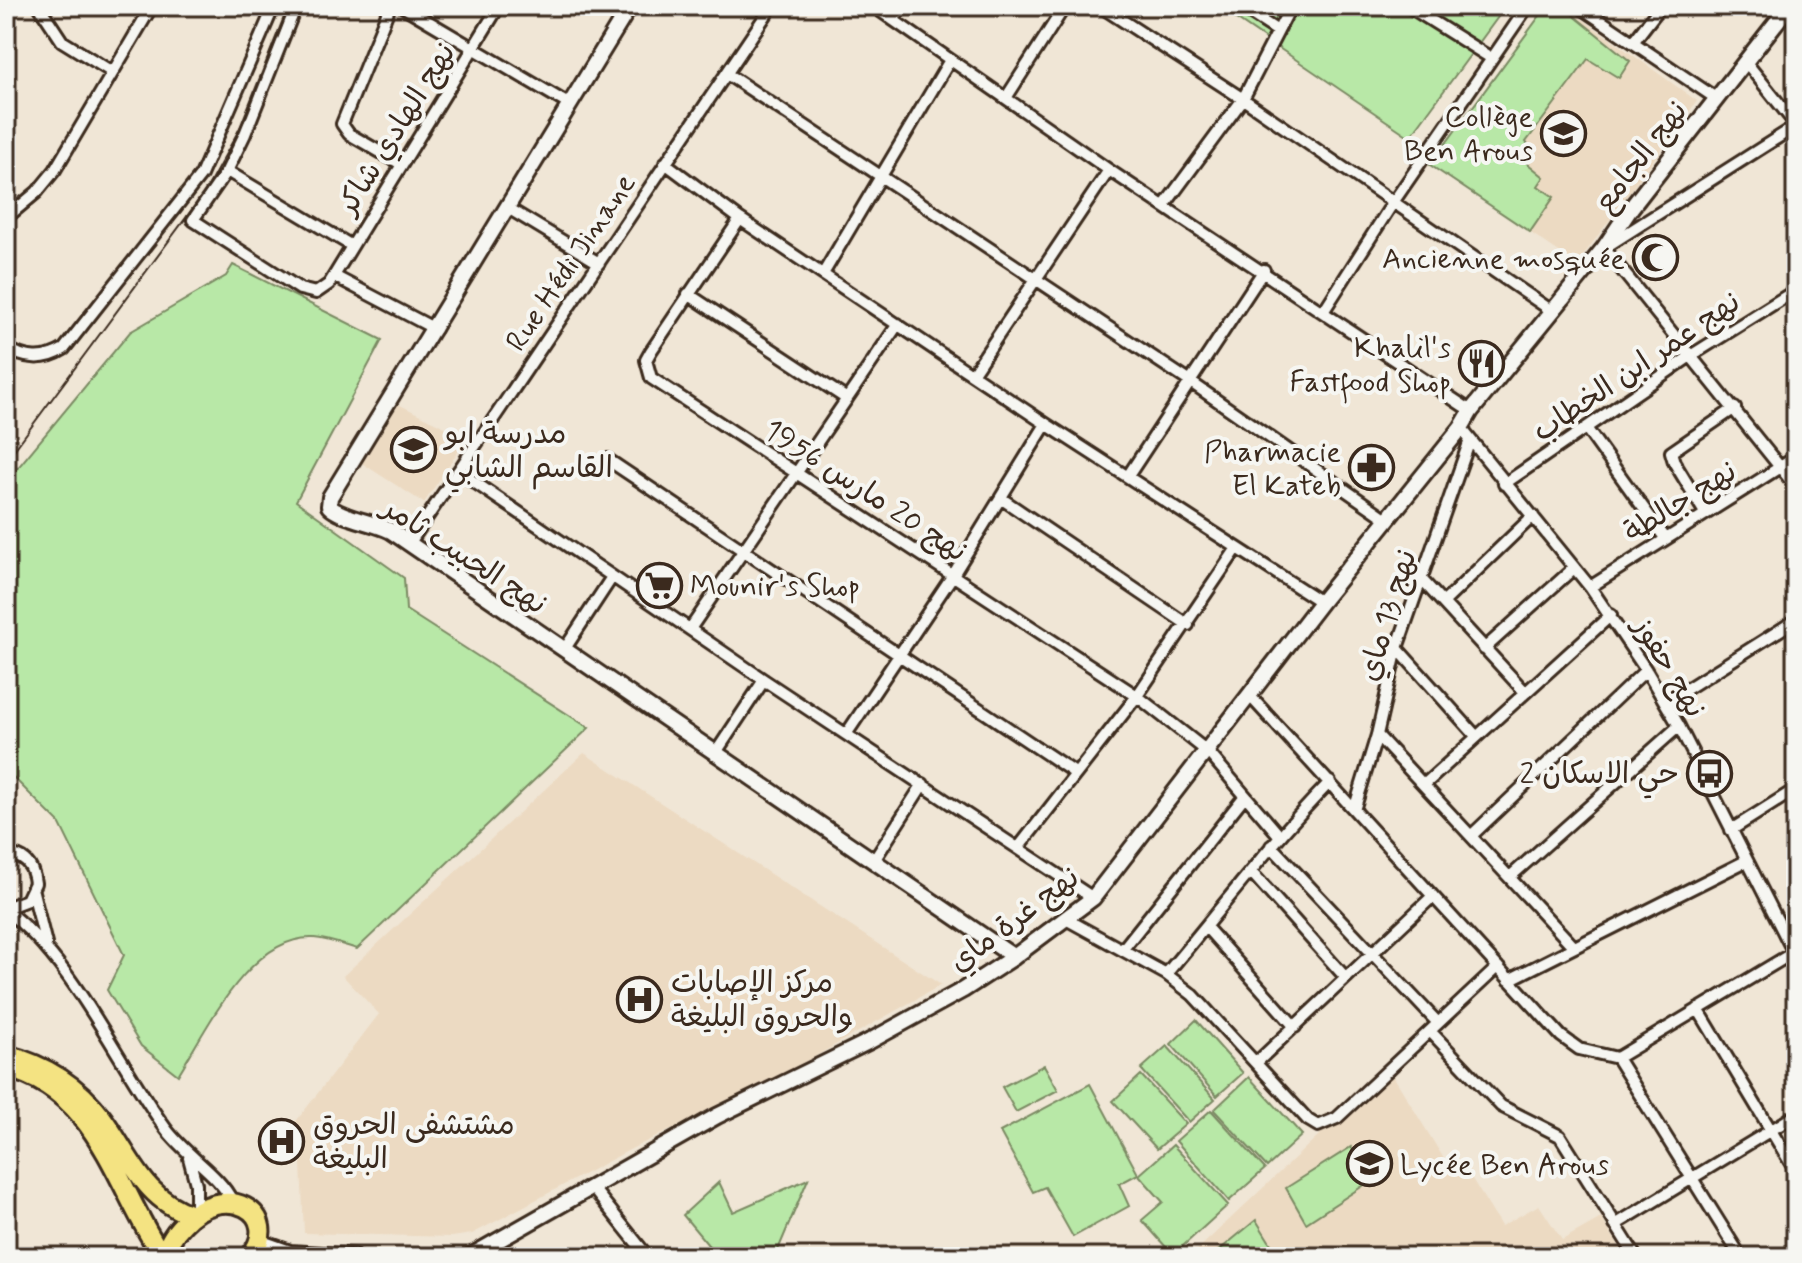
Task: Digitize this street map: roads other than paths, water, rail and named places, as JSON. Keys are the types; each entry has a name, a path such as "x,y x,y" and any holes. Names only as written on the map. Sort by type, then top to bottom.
{"highway":[{"path":"6,1055 38,1066 78,1091 102,1118 148,1188 163,1202 194,1213"},
{"path":"6,1068 52,1088 82,1115 113,1163 164,1257"},
{"path":"164,1257 169,1242 194,1213 216,1202 232,1201 246,1207 256,1219 253,1252"}],"street":[{"path":"39,6 62,41 112,72"},
{"path":"6,218 37,192 55,170 152,6"},
{"path":"6,347 15,353 36,358 51,357 64,349 184,202 217,144 274,6"},
{"path":"296,6 245,134 227,171 193,222 308,292 323,289 334,276 435,329"},
{"path":"390,6 343,112 342,124 349,134 401,164"},
{"path":"402,6 570,105"},
{"name":"نهج الهادي شاكر","path":"334,276 499,6"},
{"name":"نهج الحبيب ثامر","path":"630,6 329,502 332,510 378,524 409,544 1014,957"},
{"name":"Rue Hédi Jinane","path":"409,544 772,6"},
{"path":"873,6 1109,170 1264,270 1471,411"},
{"path":"893,20 903,6"},
{"path":"1006,98 1065,6"},
{"path":"1100,6 1243,99 1299,141 1394,201 1552,311"},
{"path":"1239,6 1276,30"},
{"path":"1164,206 1243,99 1291,6"},
{"path":"1408,6 1491,58"},
{"path":"1323,312 1394,201 1528,6"},
{"path":"1579,6 1717,99"},
{"path":"1634,41 1661,6"},
{"name":"نهج الجامع","path":"1471,411 1604,248 1789,6"},
{"path":"823,274 950,60"},
{"path":"1745,61 1796,126 1604,248 1796,487"},
{"path":"727,74 1192,383 1387,519"},
{"path":"665,163 740,219 1046,424 1321,602"},
{"path":"973,373 1109,170"},
{"path":"227,171 352,246"},
{"path":"508,208 599,263"},
{"name":"نهج 20 مارس 1956","path":"740,219 646,360 651,378 1137,696 1208,752 1278,834"},
{"path":"1128,476 1264,270"},
{"name":"نهج عمر ابن الخطاب","path":"1504,484 1692,355 1796,290"},
{"path":"688,294 847,399"},
{"path":"690,629 898,324"},
{"path":"1705,513 1671,452 1735,408"},
{"name":"نهج غرة ماي","path":"469,1257 717,1116 884,1034 1014,957 1093,898 1387,519 1466,434 1471,411"},
{"path":"847,733 1002,499 1046,424"},
{"path":"1586,428 1665,538"},
{"name":"نهج حفوز","path":"1466,434 1590,587 1646,670 1679,726 1795,953"},
{"name":"نهج 13 ماي","path":"1355,807 1377,735 1397,648 1422,580 1466,434"},
{"name":"نهج جالطة","path":"1590,587 1796,457"},
{"path":"607,459 1075,773"},
{"path":"458,471 764,680 1093,898"},
{"path":"1002,499 1188,625"},
{"path":"1443,603 1533,516"},
{"path":"1019,847 1137,696 1188,625 1237,548"},
{"path":"1484,649 1574,568"},
{"path":"564,650 612,577"},
{"path":"1422,580 1525,692"},
{"path":"1425,784 1611,615"},
{"path":"1666,702 1796,620"},
{"path":"1397,648 1476,736"},
{"path":"1472,835 1646,670"},
{"path":"715,754 764,680"},
{"path":"1250,696 1355,807 1509,980 1571,1044 1592,1054 1617,1058 1795,953"},
{"path":"1511,876 1679,726"},
{"path":"1377,735 1574,947"},
{"path":"1166,974 1252,873 1278,834 1330,782"},
{"path":"873,862 923,784"},
{"path":"1731,830 1796,789"},
{"path":"1123,949 1244,797"},
{"path":"1271,846 1373,955 1501,1106 1560,1136 1636,1257"},
{"path":"6,854 23,858 34,873 33,892 48,950"},
{"path":"1509,980 1746,861"},
{"path":"1252,873 1346,978"},
{"path":"33,892 19,905 6,909 48,950 166,1128 188,1156 222,1184 232,1201"},
{"path":"1257,1062 1433,896"},
{"path":"1066,919 1166,974 1212,1012 1308,1120 1318,1126 1326,1126 1498,967"},
{"path":"1206,927 1295,1027"},
{"path":"1698,1009 1796,1172"},
{"path":"1617,1058 1741,1257"},
{"path":"1615,1225 1796,1115"},
{"path":"188,1156 196,1184 194,1213"},
{"path":"591,1186 648,1257"},
{"path":"253,1252 350,1256"},
{"path":"274,1257 290,1253"}],"tram line":[{"path":"6,461 205,192 247,115 290,6"}],"place":[{"name":"Collège Ben Arous","path":"1564,133"},
{"name":"Ancienne mosquée","path":"1656,258"},
{"name":"Khalil's Fastfood Shop","path":"1482,364"},
{"name":"مدرسة ابو القاسم الشابي","path":"414,450"},
{"name":"Pharmacie El Kateb","path":"1372,468"},
{"name":"Mounir's Shop","path":"659,585"},
{"name":"حي الاسكان 2","path":"1710,773"},
{"name":"مركز الإصابات والحروق البليغة","path":"640,999"},
{"name":"مشتشفى الحروق البليغة","path":"282,1141"},
{"name":"Lycée Ben Arous","path":"1369,1164"}]}
